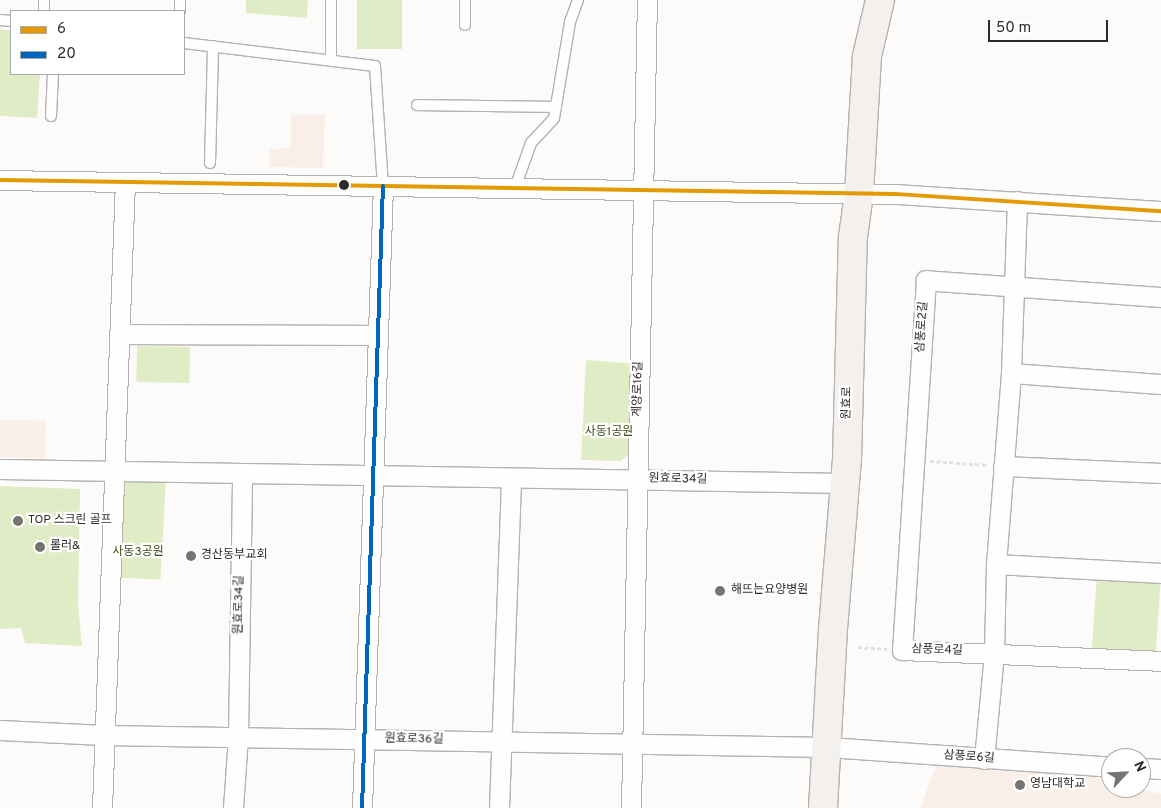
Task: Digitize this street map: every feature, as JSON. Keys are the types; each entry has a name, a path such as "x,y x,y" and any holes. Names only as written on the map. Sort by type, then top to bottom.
{"main road":[{"name":"원효로","path":"823,808 828,747 833,629 845,483 853,238 859,194 867,56 880,0"}],"street":[{"name":"계양로16길","path":"631,808 647,0"},
{"path":"0,180 896,194 1161,211"},
{"path":"102,808 125,182"},
{"path":"362,808 382,186"},
{"path":"984,759 994,653 996,564 1011,373 1017,201"},
{"name":"삼풍로2길","path":"914,460 926,280 1161,297"},
{"path":"120,334 378,335"},
{"path":"1011,373 1161,384"},
{"name":"삼풍로4길","path":"914,460 902,650 1161,660"},
{"path":"1003,466 1161,473"},
{"name":"원효로34길","path":"0,469 845,483"},
{"name":"원효로34길","path":"233,808 238,737 242,473"},
{"path":"499,808 511,478"},
{"path":"996,564 1161,573"},
{"name":"원효로36길","path":"0,730 104,735 828,747"},
{"name":"삼풍로6길","path":"828,747 1101,766"}],"lane":[{"path":"331,0 331,61"},
{"path":"464,25 465,0"},
{"path":"515,188 531,143 554,118 570,22 578,0"},
{"path":"185,43 375,66 382,186"},
{"path":"210,163 213,46"},
{"path":"51,116 53,75"},
{"path":"418,105 556,107"}],"path":[{"path":"914,460 1003,466"},
{"path":"858,647 902,650"}],"shaded area":[{"path":"291,115 325,115 323,168 269,167 270,149 291,148"},
{"path":"0,420 46,421 45,458 0,457"},
{"name":"영남대학교","path":"937,764 1088,776 1101,779 1101,798 1151,798 1151,792 1161,794 1161,808 920,808"}],"green space":[{"path":"246,0 308,0 307,18 246,13"},
{"path":"357,0 402,0 402,49 357,49"},
{"path":"0,30 10,30 10,75 40,75 37,118 0,116"},
{"path":"137,346 190,347 189,383 136,382"},
{"name":"사동1공원","path":"586,360 639,364 632,452 620,461 581,460"},
{"name":"사동3공원","path":"117,472 166,475 161,580 112,577"},
{"name":"롤러&","path":"0,486 80,489 78,605 82,646 25,643 21,628 0,629"},
{"path":"1097,574 1161,578 1155,657 1091,653"}],"transit line":[{"name":"6","path":"0,180 896,194 1161,211"},
{"name":"20","path":"362,808 383,186"}],"place":[{"name":"TOP 스크린 골프","path":"18,521"},
{"name":"롤러&","path":"40,547"},
{"name":"경산동부교회","path":"191,556"},
{"name":"해뜨는요양병원","path":"720,591"},
{"name":"영남대학교","path":"1020,785"}]}
